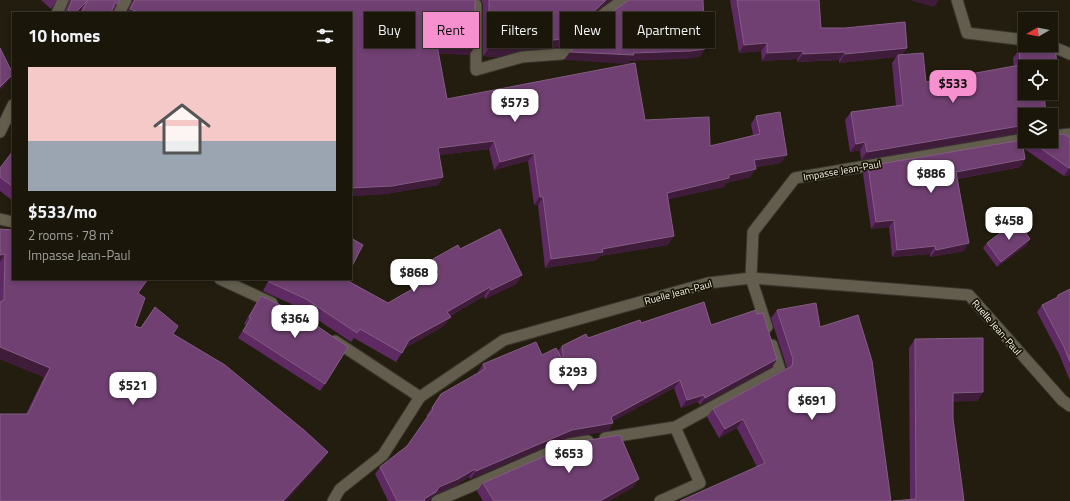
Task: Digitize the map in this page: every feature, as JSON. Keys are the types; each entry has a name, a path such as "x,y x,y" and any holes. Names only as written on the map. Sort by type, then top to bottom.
{"street":[{"path":"57,12 63,0"},
{"path":"120,12 126,0"},
{"path":"472,0 476,5 476,70 522,57 562,54 605,13 623,0"},
{"path":"957,0 967,33 1018,39"},
{"path":"1058,49 1070,54"},
{"path":"0,132 12,107"},
{"path":"1058,135 1070,134"},
{"name":"Impasse Jean-Paul","path":"675,427 780,370 751,278 753,232 795,178 1018,140"},
{"path":"0,219 12,222"},
{"name":"Ruelle Jean-Paul","path":"333,501 340,489 383,455 420,397 504,340 708,283 751,278 970,295 1062,400 1070,406"},
{"path":"222,280 282,308"},
{"path":"328,336 420,397"},
{"path":"437,501 569,444 675,427 700,483 660,501"}],"building":[{"path":"72,0 88,0 76,12 71,12 68,10"},
{"path":"88,0 120,0 118,4 115,2 111,12 82,12"},
{"path":"135,0 475,0 475,12 423,12 423,48 438,48 447,99 635,63 645,120 709,117 710,146 760,134 756,116 780,112 787,155 754,160 756,169 729,175 729,178 667,193 674,236 602,249 603,252 551,259 543,197 540,197 534,153 500,162 494,141 438,148 443,177 392,186 352,188 352,12 138,12 130,9"},
{"path":"489,0 606,0 593,12 560,12 560,39 552,40 552,12 489,12"},
{"path":"629,0 703,0 703,12 623,12 623,48 705,49 691,51 633,53 634,55 570,52 574,48 615,48 615,12 613,12"},
{"path":"737,0 819,0 821,28 845,28 905,22 907,48 845,54 845,52 803,54 803,51 767,53 767,43 744,45"},
{"path":"0,48 12,72 12,75 0,87"},
{"path":"1019,52 1056,52 1056,60 1020,60"},
{"path":"923,53 926,82 1018,65 1018,100 1045,100 1045,108 1018,108 1018,126 867,152 865,142 856,144 851,112 903,105 898,55"},
{"path":"1064,134 1070,138 1069,168 1040,148 1058,148 1058,135"},
{"path":"1018,141 1018,148 1023,148 1025,159 956,172 969,243 936,250 935,246 897,250 894,220 876,222 868,166"},
{"path":"12,152 12,186 0,177 0,168"},
{"path":"1017,220 1030,239 1001,262 987,243"},
{"path":"0,229 12,230 12,280 147,280 138,293 145,298 135,326 141,328 155,307 178,326 173,334 225,365 305,431 328,452 283,501 0,501 0,414 28,414 50,368 0,347 0,302 4,300 5,254 0,255"},
{"path":"500,229 522,275 491,290 490,287 447,312 451,317 409,340 402,353 360,329 357,333 306,299 269,282 270,280 348,280 388,303 440,273 433,259 458,245 460,249"},
{"path":"352,239 363,245 352,266"},
{"path":"1070,289 1070,362 1064,347 1042,305"},
{"path":"261,296 298,313 348,347 325,384 243,331"},
{"path":"704,302 711,325 756,310 757,314 763,313 777,359 705,398 704,395 687,400 680,380 611,417 613,423 572,430 476,471 475,469 458,479 439,487 436,492 424,499 425,501 397,501 380,467 407,446 433,409 432,408 441,394 485,369 483,364 536,342 542,355 556,348 564,363 562,346 586,334 588,338 640,320 641,323"},
{"path":"816,303 820,327 858,315 872,361 891,501 680,501 765,463 743,419 725,429 713,409 792,366 793,359 777,310"},
{"path":"983,338 983,392 953,393 953,419 964,501 893,501 916,499 915,339"},
{"path":"620,435 639,479 600,501 494,501 483,483 577,442"}]}
